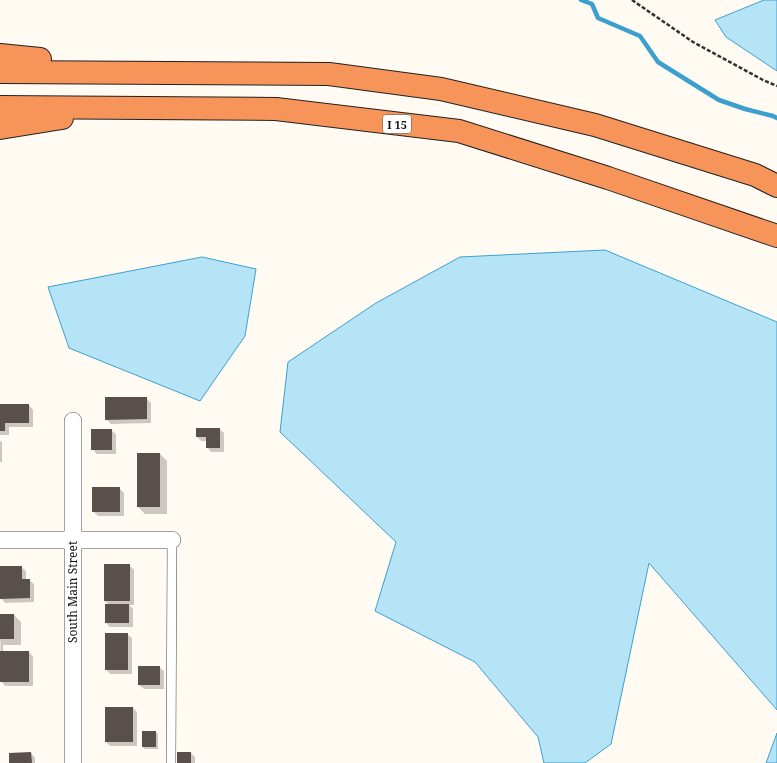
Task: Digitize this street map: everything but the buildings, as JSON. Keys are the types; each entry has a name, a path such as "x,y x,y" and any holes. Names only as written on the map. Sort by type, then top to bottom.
{"highway":[{"path":"0,55 181,73"},
{"path":"0,72 329,74 441,89 595,125 755,176 777,186"},
{"name":"I 15","path":"0,107 276,109 458,132 608,178 777,236"},
{"path":"0,128 132,108"}],"street":[{"name":"South Main Street","path":"72,421 73,763"},
{"path":"0,540 172,540"}],"lane":[{"path":"171,763 172,540"}],"path":[{"path":"632,0 693,42 777,86"}],"water":[{"path":"764,0 777,0 777,71 726,37 715,20"},
{"path":"605,250 777,322 777,710 649,563 611,744 585,763 544,763 538,737 475,662 375,611 396,542 280,432 288,362 376,303 460,257"},
{"path":"202,257 256,269 245,336 200,401 69,348 48,287"},
{"path":"777,733 777,763 766,763"}],"waterway":[{"path":"581,0 592,4 598,18 640,36 658,62 719,100 777,118"}]}
